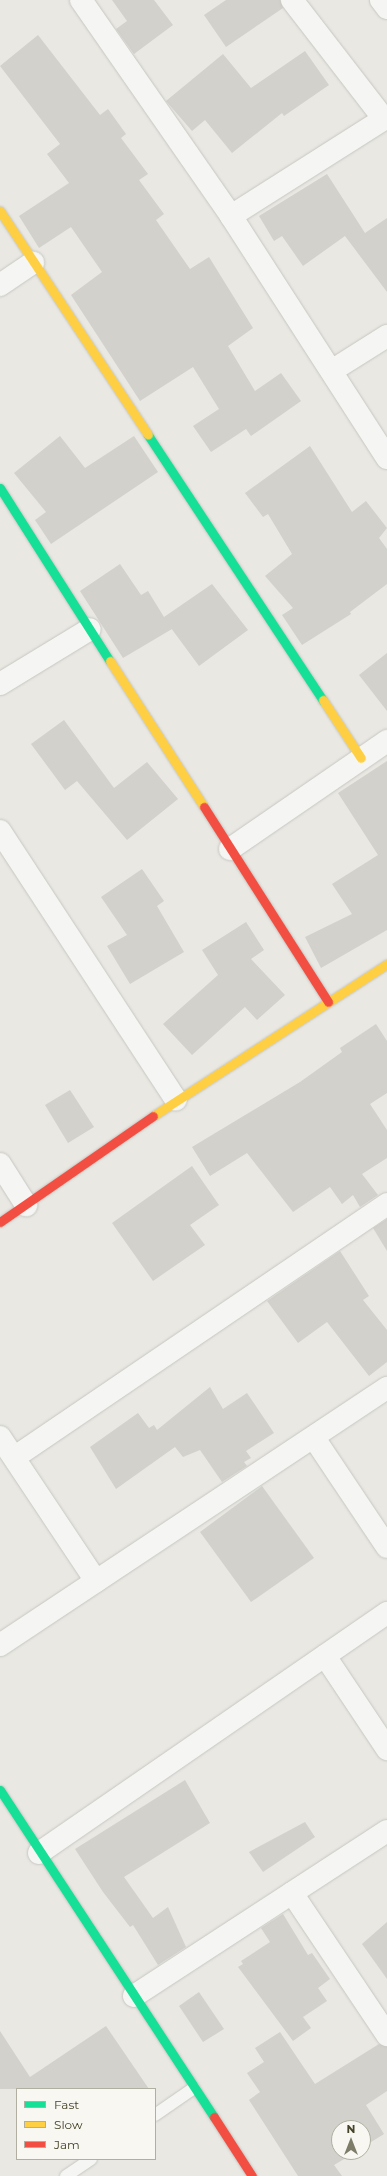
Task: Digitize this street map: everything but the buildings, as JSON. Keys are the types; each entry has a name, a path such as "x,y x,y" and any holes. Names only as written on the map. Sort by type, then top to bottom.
{"street":[{"path":"81,0 231,216 333,370 387,458"},
{"path":"231,216 386,118 292,0"},
{"path":"382,0 387,8"},
{"path":"0,211 361,758"},
{"path":"0,285 33,263"},
{"path":"333,370 387,336"},
{"path":"0,488 328,1002"},
{"path":"0,684 90,629"},
{"path":"230,849 387,741"},
{"path":"0,831 176,1100"},
{"path":"0,1222 176,1100 387,964"},
{"path":"0,1164 26,1205"},
{"path":"15,1457 387,1204"},
{"path":"0,1645 314,1438 387,1388"},
{"path":"0,1437 15,1457 96,1581"},
{"path":"314,1438 387,1547"},
{"path":"39,1853 387,1613"},
{"path":"325,1656 387,1749"},
{"path":"0,1790 39,1853 252,2176"},
{"path":"134,1996 387,1831"},
{"path":"292,1893 387,2035"}],"lane":[{"path":"156,2114 194,2088"},
{"path":"66,2176 90,2160"}],"traffic: fast":[{"path":"148,435 323,700"},
{"path":"0,488 110,661"},
{"path":"0,1790 214,2117"}],"traffic: slow":[{"path":"0,211 148,435"},
{"path":"110,661 204,807"},
{"path":"323,700 361,758"},
{"path":"153,1116 387,964"}],"traffic: jam":[{"path":"204,807 328,1002"},
{"path":"0,1222 153,1116"},
{"path":"214,2117 252,2176"}]}
